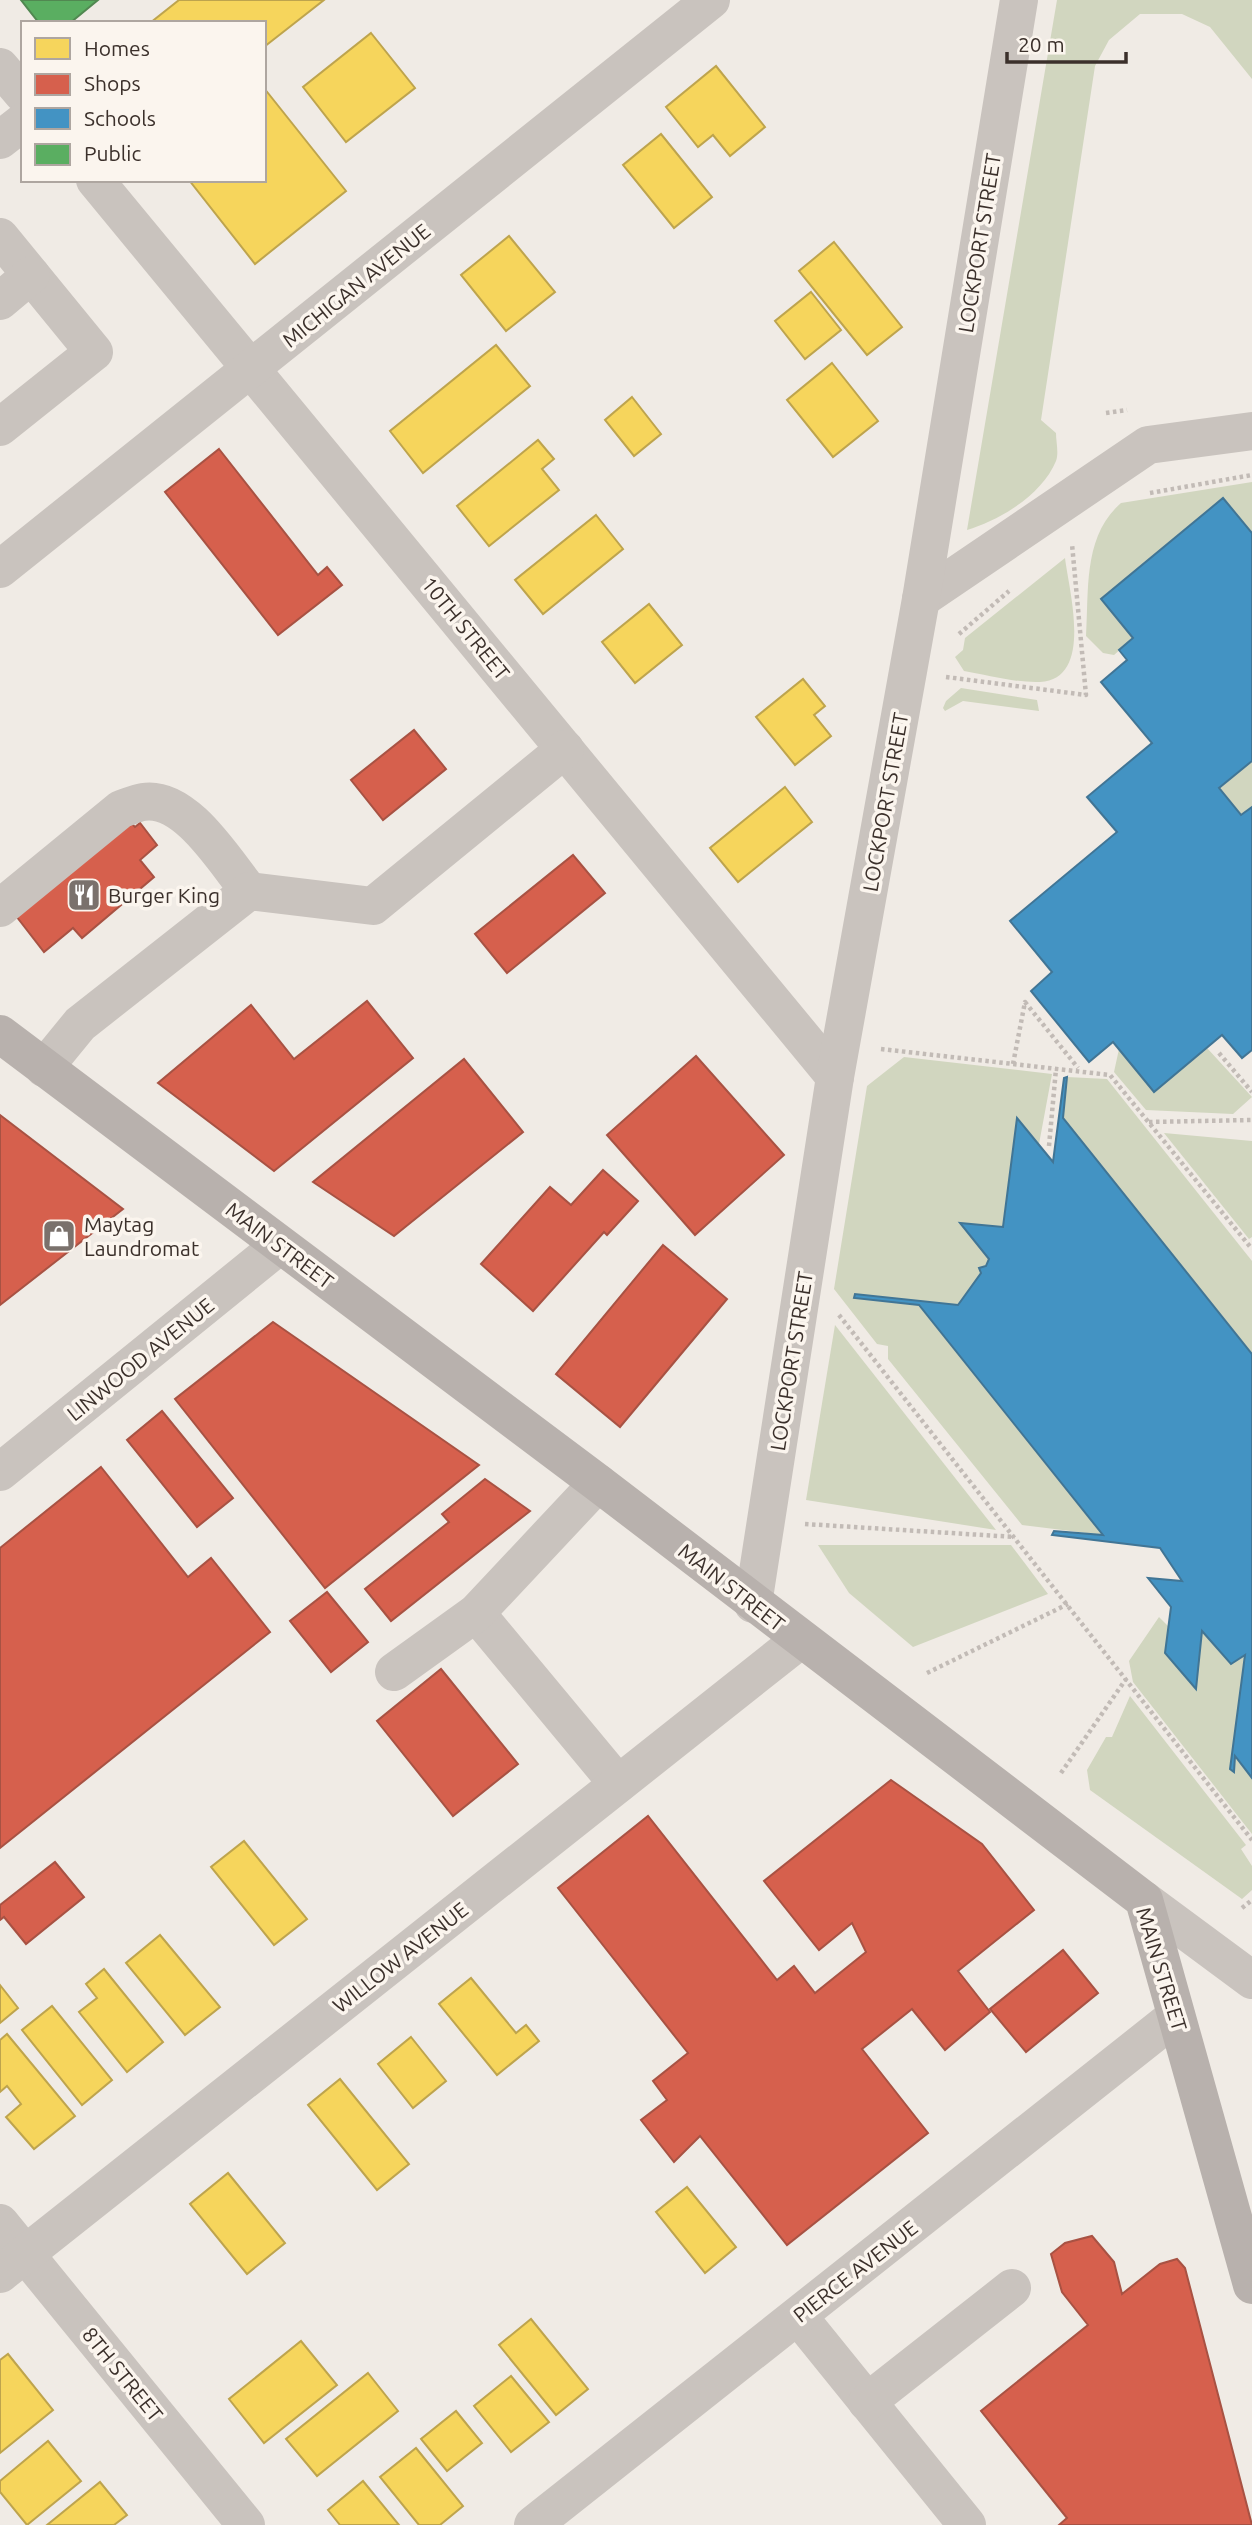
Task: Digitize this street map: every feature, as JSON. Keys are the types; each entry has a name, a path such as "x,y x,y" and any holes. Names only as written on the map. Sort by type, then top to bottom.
{"main road":[{"name":"MAIN STREET","path":"0,1034 598,1483 800,1640 1144,1900 1252,2285"}],"street":[{"name":"MICHIGAN AVENUE","path":"6,551 251,368 711,0"},
{"name":"LOCKPORT STREET","path":"753,1604 835,1077 921,599 1019,0"},
{"path":"0,67 21,92"},
{"path":"0,140 21,124"},
{"name":"10TH STREET","path":"97,182 835,1077"},
{"path":"0,237 94,352 0,427"},
{"path":"0,301 32,275"},
{"path":"921,599 1148,445 1252,431"},
{"path":"0,908 121,809 145,802 166,805 188,816 249,891 373,906 565,749"},
{"path":"44,1068 80,1024 249,891"},
{"name":"LINWOOD AVENUE","path":"0,1472 280,1245"},
{"path":"394,1672 476,1613 598,1483"},
{"path":"476,1613 618,1784"},
{"name":"WILLOW AVENUE","path":"12,2264 800,1640"},
{"path":"1144,1900 1247,1969"},
{"name":"PIERCE AVENUE","path":"533,2525 1177,2016"},
{"name":"8TH STREET","path":"0,2223 12,2264 246,2525"},
{"path":"867,2402 1012,2288"},
{"path":"797,2316 967,2525"}],"path":[{"path":"1139,495 1252,475"},
{"path":"942,677 1086,695 1071,538 1061,546"},
{"path":"959,634 1010,590"},
{"path":"1013,1064 1025,1002 1078,1069"},
{"path":"869,1048 1110,1075 1251,1245"},
{"path":"1219,1053 1252,1092"},
{"path":"1049,1146 1056,1069"},
{"path":"1149,1122 1252,1120"},
{"path":"834,1309 1252,1840"},
{"path":"793,1523 1015,1538"},
{"path":"927,1673 1068,1604"},
{"path":"1061,1773 1126,1678"},
{"path":"1242,1908 1252,1899"}],"green space":[{"path":"1057,0 1252,0 1252,79 1210,27 1182,14 1140,14 1109,40 1095,66 1041,420 1056,433 1056,461 1041,485 1019,504 993,520 967,530"},
{"path":"1252,482 1252,533 1223,498 1101,599 1133,638 1114,655 1103,653 1086,636 1087,600 1094,547 1109,516 1121,503"},
{"path":"1065,558 1074,631 1073,650 1067,666 1057,677 1040,682 964,671 955,657 963,650 965,638"},
{"path":"961,688 1037,700 1039,711 963,701 945,711 943,708 946,701"},
{"path":"1252,761 1252,807 1241,815 1219,789"},
{"path":"1207,1048 1252,1097 1233,1114 1146,1110 1114,1072 1119,1049 1154,1091"},
{"path":"904,1057 1052,1074 1039,1144 1017,1119 1003,1227 961,1223 989,1259 986,1266 979,1268 981,1273 958,1305 856,1294 854,1298 919,1305 1103,1535 1022,1525 888,1359 888,1346 877,1344 834,1289 867,1086"},
{"path":"1067,1077 1107,1079 1252,1261 1252,1354 1063,1118"},
{"path":"1164,1133 1252,1141 1252,1237 1249,1239"},
{"path":"835,1325 996,1530 806,1500"},
{"path":"818,1545 1011,1545 1048,1594 913,1647 849,1593"},
{"path":"1159,1617 1168,1626 1165,1653 1195,1688 1202,1631 1231,1664 1245,1655 1230,1769 1234,1771 1235,1756 1252,1778 1252,1834 1133,1682 1129,1661"},
{"path":"1130,1696 1246,1845 1241,1849 1252,1866 1252,1890 1242,1899 1090,1790 1087,1770 1106,1737 1112,1737"}],"building: Homes":[{"path":"179,0 324,0 266,45 266,21 153,21"},
{"path":"371,33 415,88 346,142 303,87"},
{"path":"716,66 765,127 730,156 713,135 698,147 666,107"},
{"path":"266,91 346,191 255,264 191,182 266,182"},
{"path":"661,134 712,197 674,228 623,165"},
{"path":"509,236 555,292 506,331 461,275"},
{"path":"834,242 902,327 867,355 799,271"},
{"path":"811,292 841,330 805,359 775,321"},
{"path":"496,345 530,386 423,473 390,431"},
{"path":"832,363 878,421 833,457 787,400"},
{"path":"632,397 661,434 634,456 605,420"},
{"path":"538,440 554,459 542,469 559,490 489,546 457,506"},
{"path":"596,515 623,549 543,614 515,580"},
{"path":"649,604 682,645 635,683 602,642"},
{"path":"803,679 825,706 814,715 831,736 795,765 756,717"},
{"path":"785,787 812,822 738,882 710,848"},
{"path":"244,1841 307,1919 274,1945 211,1867"},
{"path":"160,1935 220,2007 185,2035 126,1963"},
{"path":"104,1969 163,2042 127,2072 79,2012 97,1998 86,1984"},
{"path":"471,1978 516,2033 526,2025 539,2041 497,2075 439,2004"},
{"path":"0,1985 18,2008 0,2023"},
{"path":"52,2006 112,2080 82,2105 22,2030"},
{"path":"7,2034 75,2116 34,2149 6,2117 21,2104 7,2086 0,2092 0,2040"},
{"path":"411,2037 446,2081 413,2108 378,2064"},
{"path":"340,2079 409,2164 377,2190 308,2105"},
{"path":"228,2173 285,2243 247,2274 190,2204"},
{"path":"687,2187 736,2247 705,2273 656,2212"},
{"path":"531,2319 588,2389 556,2415 499,2345"},
{"path":"301,2341 337,2385 264,2443 229,2399"},
{"path":"8,2354 53,2410 0,2453 0,2360"},
{"path":"368,2373 398,2411 317,2476 286,2439"},
{"path":"511,2376 549,2422 511,2452 474,2406"},
{"path":"456,2411 482,2443 447,2471 421,2439"},
{"path":"48,2441 81,2481 27,2525 0,2492 0,2481"},
{"path":"416,2448 463,2506 440,2525 419,2525 380,2477"},
{"path":"363,2481 399,2525 340,2525 328,2510"},
{"path":"100,2482 127,2515 114,2525 47,2525"}],"building: Shops":[{"path":"219,449 318,575 327,567 342,585 278,635 165,492"},
{"path":"414,730 446,769 383,820 351,780"},
{"name":"Burger King","path":"128,820 135,827 140,823 157,845 140,860 154,877 82,938 73,928 44,952 13,912"},
{"path":"573,855 605,893 507,973 475,934"},
{"path":"367,1001 413,1058 274,1171 158,1083 251,1005 294,1059"},
{"path":"696,1056 784,1155 695,1235 607,1135"},
{"path":"464,1059 523,1132 394,1236 313,1182"},
{"path":"0,1115 123,1209 0,1305"},
{"path":"603,1170 638,1201 607,1235 604,1232 533,1311 481,1264 550,1187 571,1205"},
{"path":"663,1245 727,1299 620,1427 556,1374"},
{"path":"273,1322 479,1465 325,1588 175,1399"},
{"path":"162,1411 233,1498 197,1527 127,1440"},
{"path":"101,1467 188,1577 211,1558 270,1632 0,1848 0,1548"},
{"path":"485,1479 530,1511 391,1621 365,1589 449,1522 442,1514"},
{"path":"327,1592 368,1642 331,1672 290,1621"},
{"path":"441,1669 518,1764 453,1816 377,1721"},
{"path":"891,1780 982,1844 1034,1910 958,1971 990,2012 945,2050 912,2009 862,2049 928,2133 787,2245 700,2136 674,2162 641,2120 667,2100 653,2081 688,2053 558,1888 648,1816 777,1980 794,1966 815,1993 866,1952 852,1923 819,1950 764,1881"},
{"path":"55,1862 84,1897 26,1944 4,1917 0,1920 0,1905"},
{"path":"1063,1950 1098,1993 1026,2052 990,2009"},
{"path":"1092,2236 1114,2262 1122,2294 1160,2264 1177,2259 1185,2268 1252,2525 1059,2525 1067,2518 981,2411 1088,2325 1062,2292 1051,2254 1065,2243"}],"building: Schools":[{"path":"1223,498 1252,533 1252,761 1219,788 1241,815 1252,807 1252,1050 1242,1058 1222,1035 1154,1092 1113,1042 1089,1062 1031,991 1052,972 1010,921 1117,832 1087,797 1152,743 1101,682 1127,660 1119,650 1133,638 1101,599"},
{"path":"1067,1077 1063,1118 1252,1354 1252,1778 1235,1756 1234,1772 1230,1769 1245,1655 1231,1664 1202,1631 1196,1689 1165,1653 1171,1607 1148,1578 1182,1581 1160,1548 1052,1535 1054,1531 1103,1535 919,1305 854,1298 855,1294 958,1305 981,1273 979,1268 986,1266 989,1259 960,1223 1003,1227 1017,1118 1053,1162 1064,1078"}],"building: Public":[{"path":"21,0 98,0 72,21 37,21"}],"place":[{"name":"Burger King","path":"84,895"},
{"name":"Maytag Laundromat","path":"59,1236"}]}
